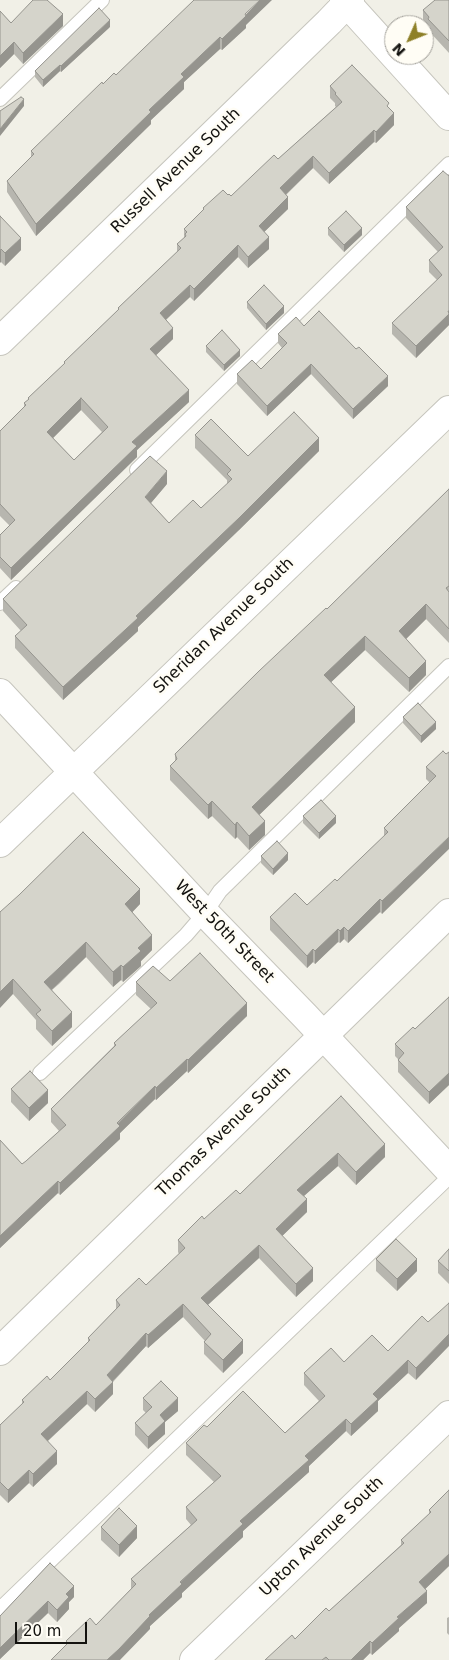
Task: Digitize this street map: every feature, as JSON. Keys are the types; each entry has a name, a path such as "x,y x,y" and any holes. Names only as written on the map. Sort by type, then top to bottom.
{"street":[{"path":"347,1 449,116"},
{"name":"Russell Avenue South","path":"0,341 329,22 347,1"},
{"name":"Sheridan Avenue South","path":"0,843 449,410"},
{"name":"West 50th Street","path":"0,693 205,913 449,1170"},
{"name":"Thomas Avenue South","path":"0,1351 449,913"},
{"name":"Upton Avenue South","path":"194,1660 449,1415"}],"lane":[{"path":"0,99 102,0"},
{"path":"128,478 449,164"},
{"path":"0,603 28,576"},
{"path":"40,1073 186,935 205,913 220,891 449,666"},
{"path":"0,1609 449,1176"}],"building":[{"path":"33,0 47,0 63,14 23,53 14,42 0,56 0,11 11,23"},
{"path":"194,0 260,0 222,39 220,37 181,74 184,77 149,110 151,112 36,224 7,181 34,154 31,151 102,82 103,84 114,73 116,75"},
{"path":"435,0 449,0 449,41 434,25 434,15 427,15 423,10"},
{"path":"99,8 110,20 61,66 43,80 35,71"},
{"path":"352,65 389,103 387,106 394,113 376,132 374,130 329,173 313,156 280,188 288,197 259,226 269,237 248,257 238,245 194,289 190,285 160,313 173,328 150,349 189,390 132,442 137,446 11,568 0,557 0,535 15,520 0,504 0,431 26,405 24,403 28,398 181,248 177,244 186,236 187,232 184,229 203,208 223,190 231,196 274,155 278,159 342,102 330,86","holes":["81,398 108,427 74,460 47,432"]},
{"path":"21,97 24,99 0,129 0,111"},
{"path":"443,171 449,176 449,314 416,346 392,323 442,275 429,260 443,247 406,207"},
{"path":"346,211 362,228 344,245 328,228"},
{"path":"0,216 21,238 5,253 1,249 0,251"},
{"path":"264,285 284,306 266,324 247,302"},
{"path":"319,311 356,349 359,347 388,376 353,409 311,364 267,406 237,374 252,360 261,369 287,343 278,334 296,317 304,326"},
{"path":"222,330 240,350 224,365 206,346"},
{"path":"294,412 319,438 239,518 136,616 138,618 63,687 15,636 27,625 3,599 150,456 167,471 145,497 169,523 193,500 201,508 232,479 227,474 231,470 195,435 211,419 248,456"},
{"path":"449,489 449,586 446,588 449,592 449,629 426,604 399,631 426,661 409,678 365,636 324,675 355,707 252,807 265,821 249,836 237,822 235,825 212,801 208,805 170,766 177,759 175,754"},
{"path":"418,703 436,722 421,736 403,717"},
{"path":"443,751 446,754 449,752 449,837 382,901 380,899 348,931 344,927 340,931 338,929 307,956 270,917 295,893 307,905 335,879 337,881 388,832 384,828 436,776 426,767"},
{"path":"321,800 336,816 319,833 303,816"},
{"path":"83,832 140,889 125,904 152,935 138,948 141,951 123,967 121,965 113,972 86,942 44,982 72,1012 52,1031 36,1014 41,1010 13,979 0,992 0,912"},
{"path":"277,841 288,853 273,869 261,856"},
{"path":"200,953 247,1003 188,1060 156,1088 155,1086 117,1123 120,1126 0,1236 0,1140 22,1164 66,1125 51,1109 116,1045 114,1043 157,1003 136,982 153,966 170,981"},
{"path":"449,997 449,1073 429,1092 398,1060 404,1053 395,1044 413,1027 415,1029"},
{"path":"30,1071 48,1090 29,1108 11,1089"},
{"path":"341,1096 385,1144 356,1172 338,1153 297,1190 307,1199 276,1229 313,1268 296,1284 259,1245 201,1298 243,1340 223,1360 204,1342 211,1334 183,1304 148,1335 146,1333 107,1375 113,1382 95,1399 87,1391 41,1434 57,1451 33,1474 29,1470 8,1490 0,1482 0,1425 47,1376 50,1380 90,1340 88,1338 120,1305 116,1300 139,1278 146,1285 185,1248 178,1240 202,1216 204,1219 236,1190 240,1194"},
{"path":"396,1239 417,1259 397,1279 376,1259"},
{"path":"449,1249 449,1271 438,1261"},
{"path":"449,1303 449,1334 416,1368 408,1360 373,1394 378,1399 351,1424 346,1419 305,1456 309,1460 240,1521 243,1524 180,1582 182,1584 149,1615 107,1660 51,1660 68,1643 66,1641 90,1618 96,1625 136,1584 131,1579 197,1520 186,1507 221,1476 186,1443 204,1425 207,1427 243,1391 285,1433 325,1396 304,1373 331,1348 344,1362 372,1335 388,1351 422,1316 428,1322"},
{"path":"161,1381 178,1398 160,1415 165,1421 148,1437 135,1423 152,1407 143,1398"},
{"path":"449,1490 449,1554 419,1582 427,1591 397,1617 399,1618 372,1643 370,1641 351,1660 329,1660 326,1657 322,1660 265,1660 292,1635 295,1639 326,1608 329,1611 404,1543 401,1540 431,1512 429,1510"},
{"path":"119,1508 137,1526 119,1545 101,1527"},
{"path":"50,1563 74,1586 66,1594 69,1597 57,1610 48,1601 0,1648 0,1616"}]}
